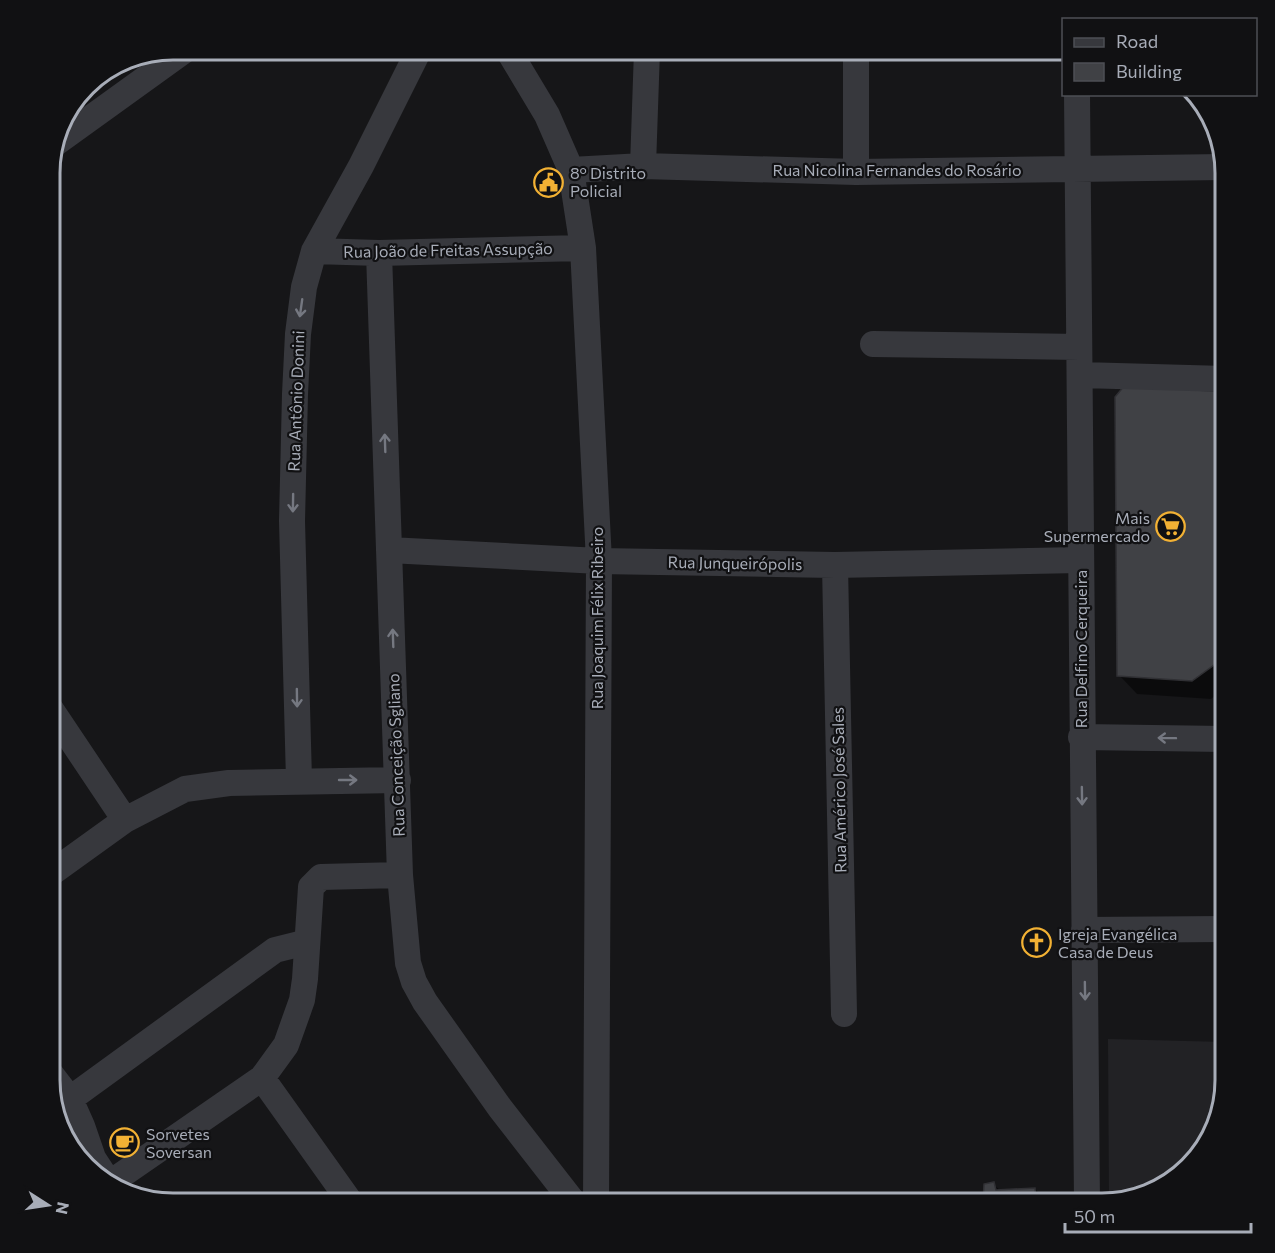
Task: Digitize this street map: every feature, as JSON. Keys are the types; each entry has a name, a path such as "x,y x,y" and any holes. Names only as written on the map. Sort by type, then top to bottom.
{"street":[{"path":"67,135 171,60"},
{"name":"Rua Antônio Donini","path":"299,780 292,521 298,334 304,287 314,251 361,166 414,60"},
{"name":"Rua Joaquim Félix Ribeiro","path":"514,60 547,115 571,170 583,248 599,561 596,1193"},
{"path":"643,166 647,60"},
{"path":"856,60 856,172"},
{"path":"139,66 142,82"},
{"name":"Rua Delfino Cerqueira","path":"1077,96 1087,1193"},
{"name":"Rua Nicolina Fernandes do Rosário","path":"571,170 643,166 856,172 1215,166"},
{"name":"Rua João de Freitas Assupção","path":"314,251 378,254 583,248"},
{"name":"Rua Conceição Sgliano","path":"378,254 400,875 408,963 414,982 425,1002 500,1108 566,1193"},
{"path":"873,344 1079,347"},
{"path":"1081,375 1215,379"},
{"name":"Rua Junqueirópolis","path":"389,550 599,561 835,565 1080,560"},
{"name":"Rua Américo José Sales","path":"835,565 844,1014"},
{"path":"60,723 125,820"},
{"path":"1081,737 1215,739"},
{"path":"60,867 125,820 185,789 229,783 299,780 398,780"},
{"path":"116,1177 262,1078 286,1045 295,1022 305,979 309,896 314,882 321,877 400,875"},
{"path":"1084,930 1215,929"},
{"path":"70,1099 275,950 307,942"},
{"path":"262,1078 344,1193"},
{"path":"60,1087 70,1099 95,1161"},
{"path":"89,1155 93,1158"}],"shaded area":[{"path":"1108,1039 1215,1042 1215,1080 1211,1109 1192,1149 1158,1178 1138,1187 1109,1193"}],"building":[{"name":"Mais Supermercado","path":"1125,385 1215,391 1215,664 1192,681 1117,676 1115,397"},
{"path":"994,1182 996,1190 1035,1188 1035,1193 984,1193 984,1184"}],"place":[{"name":"8º Distrito Policial","path":"549,182"},
{"name":"Mais Supermercado","path":"1171,527"},
{"name":"Igreja Evangélica Casa de Deus","path":"1037,943"},
{"name":"Sorvetes Soversan","path":"125,1143"}]}
